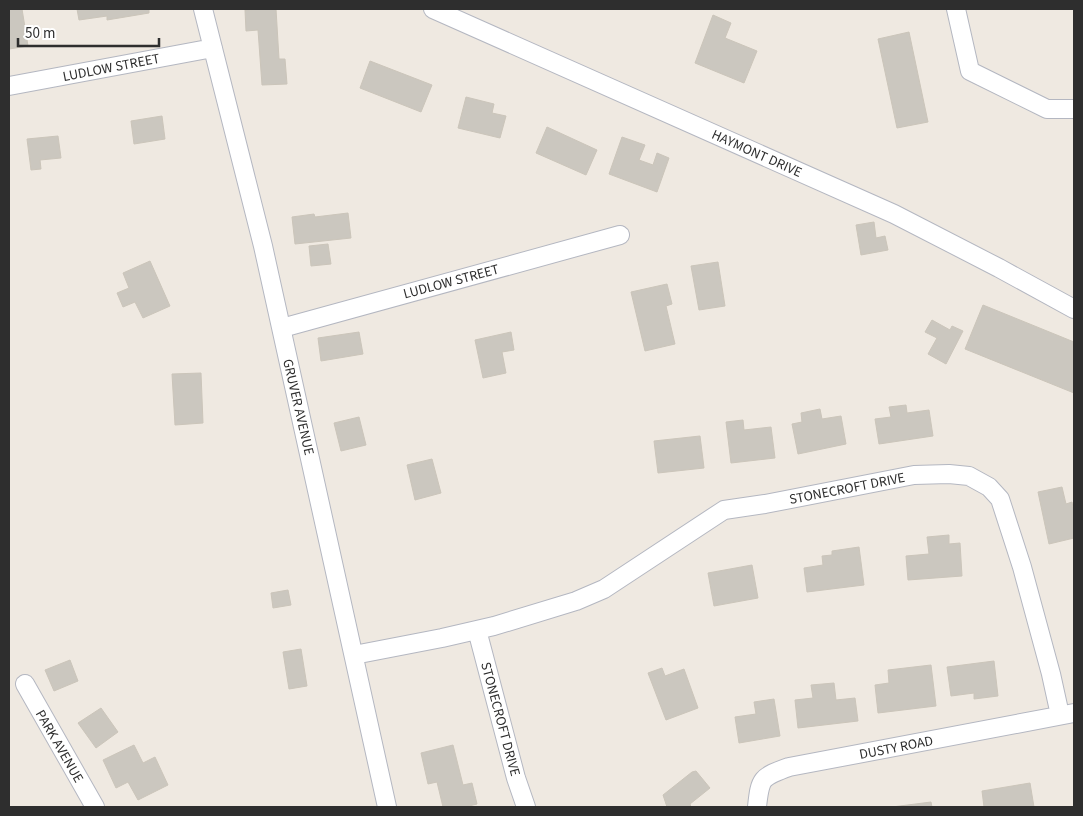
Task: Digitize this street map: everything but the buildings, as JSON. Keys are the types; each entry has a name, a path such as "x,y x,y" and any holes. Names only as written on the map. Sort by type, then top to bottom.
{"street":[{"name":"GRUVER AVENUE","path":"203,9 282,328 387,807"},
{"name":"HAYMONT DRIVE","path":"433,9 894,214 1074,309"},
{"path":"956,9 970,71 1047,109 1074,108"},
{"name":"LUDLOW STREET","path":"9,86 213,48"},
{"name":"LUDLOW STREET","path":"282,328 620,235"},
{"name":"STONECROFT DRIVE","path":"354,655 477,630 576,601 604,588 724,510 765,504 914,475 949,474 969,476 989,486 1000,499 1032,603 1051,674 1067,714"},
{"name":"STONECROFT DRIVE","path":"477,630 516,778 526,807"},
{"name":"PARK AVENUE","path":"25,684 95,807"},
{"name":"DUSTY ROAD","path":"757,807 759,785 769,774 789,767 1067,714"}]}
